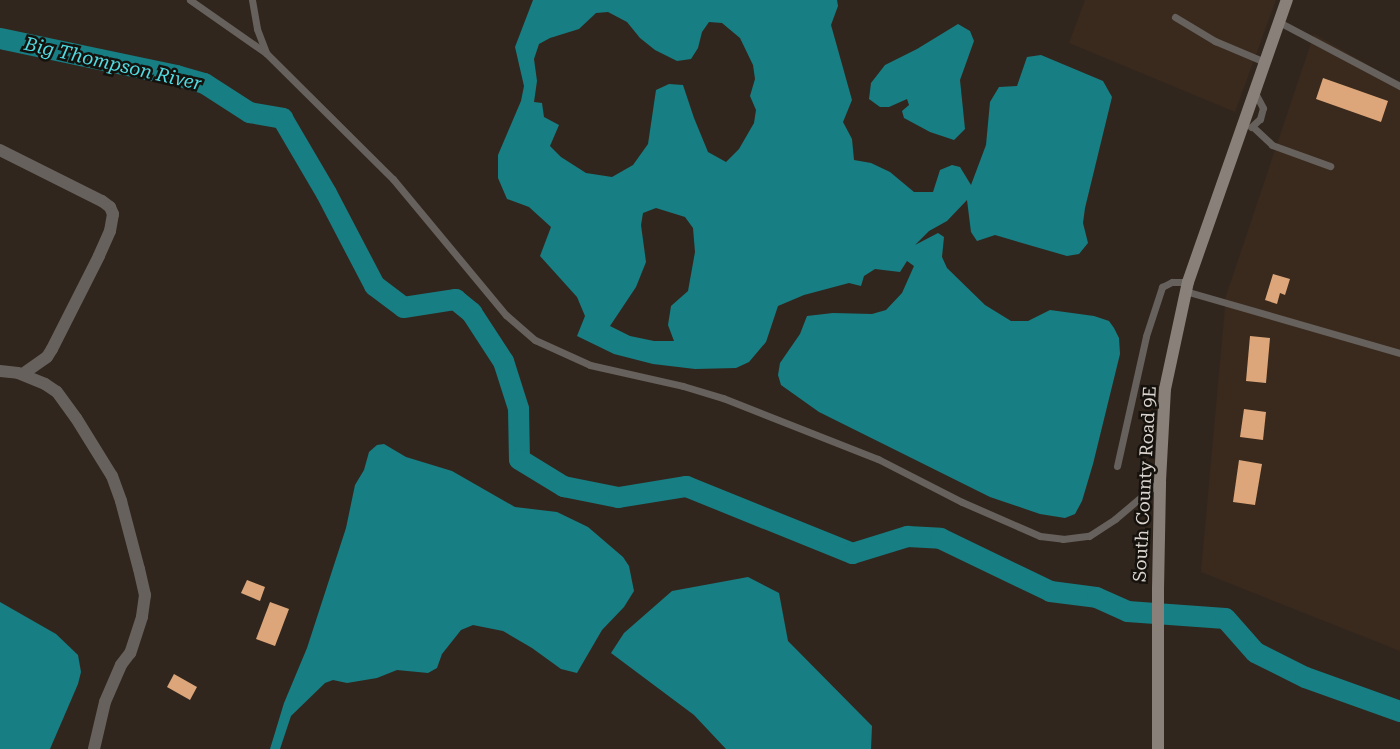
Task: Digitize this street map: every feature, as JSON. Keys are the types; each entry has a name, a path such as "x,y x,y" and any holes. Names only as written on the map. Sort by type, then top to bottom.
{"street":[{"name":"South County Road 9E","path":"1158,749 1160,481 1165,389 1186,286 1247,128 1254,91 1287,0"},
{"path":"0,150 102,201 110,207 113,214 110,231 99,256 52,349 47,357 23,374"},
{"path":"0,371 33,377 57,392 76,418 112,476 121,501 145,595 137,637 130,653 121,665 105,702 94,749"}],"lane":[{"path":"190,0 266,53 393,179 506,314 535,340 590,365 683,386 723,398 878,459 962,502 1040,536 1063,539 1089,536 1115,519 1160,481"},
{"path":"252,0 257,28 266,53"},
{"path":"1175,17 1215,41 1264,62"},
{"path":"1279,22 1400,86"},
{"path":"1247,128 1272,145 1330,166"},
{"path":"1116,466 1146,336 1162,286 1172,282 1400,353"}],"shaded area":[{"path":"1085,0 1276,0 1235,112 1069,43"},
{"path":"1314,34 1400,83 1400,651 1201,572 1226,296"}],"water":[{"path":"533,0 837,0 838,6 831,25 852,100 843,122 852,139 854,160 871,163 890,172 914,192 933,192 940,170 952,165 960,167 971,185 986,145 990,102 999,87 1017,86 1027,57 1041,55 1103,81 1112,97 1085,208 1083,223 1088,243 1079,254 1067,256 995,235 977,241 971,232 967,200 947,221 929,231 915,245 938,233 944,237 942,257 947,268 985,305 1011,321 1028,321 1050,310 1094,316 1109,321 1114,328 1119,338 1120,354 1093,464 1082,501 1075,514 1065,518 1040,514 990,497 819,412 781,385 778,375 780,363 800,334 807,316 833,313 872,314 886,310 902,293 914,266 907,261 900,272 875,269 864,276 861,286 849,283 804,295 778,306 766,342 749,362 736,368 695,369 653,364 614,354 577,336 585,316 577,297 540,256 551,227 529,207 507,199 498,178 498,155 521,101 524,86 515,47","holes":["608,12 627,22 640,38 655,50 677,61 691,59 698,48 702,32 709,22 722,23 740,38 753,65 755,79 750,96 756,110 754,123 739,149 726,162 708,152 683,85 669,84 656,90 648,144 633,165 612,177 586,173 561,157 550,146 559,125 544,117 542,103 534,102 537,81 534,59 539,44 550,38 579,29 596,13","656,208 685,217 693,228 695,252 688,291 671,306 668,325 674,341 654,341 630,336 610,326 636,287 646,262 641,225 643,213"]},
{"path":"958,24 970,31 974,41 960,80 965,129 954,140 930,132 904,118 902,111 909,105 907,99 889,107 880,107 869,99 871,83 885,65 917,49"},
{"path":"384,444 406,457 452,471 515,507 557,512 588,527 623,557 629,566 634,591 624,607 602,630 577,673 561,669 532,648 503,631 473,625 461,630 442,654 437,668 428,673 397,670 377,678 347,683 333,680 325,683 291,716 280,749 270,749 284,703 307,648 346,528 355,485 364,470 369,452 377,445"},
{"path":"748,577 779,593 788,641 872,726 871,749 726,749 694,715 611,653 624,633 672,591"},
{"path":"0,602 56,634 78,655 81,672 78,684 50,749 0,749"}],"building":[{"path":"1323,78 1388,101 1381,122 1316,99"},
{"path":"1273,274 1290,279 1285,295 1280,293 1277,304 1265,300"},
{"path":"1250,336 1270,338 1266,383 1246,381"},
{"path":"1244,409 1266,412 1263,440 1240,437"},
{"path":"1239,460 1262,464 1255,505 1233,502"},
{"path":"247,580 265,587 260,601 241,593"},
{"path":"270,602 289,609 275,646 256,639"},
{"path":"174,674 197,687 190,700 167,687"}],"waterway":[{"name":"Big Thompson River","path":"0,38 176,75 204,83 249,112 282,118 326,193 374,285 403,307 455,299 471,312 503,361 518,408 519,459 563,486 618,497 686,486 852,553 907,536 940,538 1050,591 1096,597 1127,611 1225,618 1255,652 1305,677 1400,711"}]}
